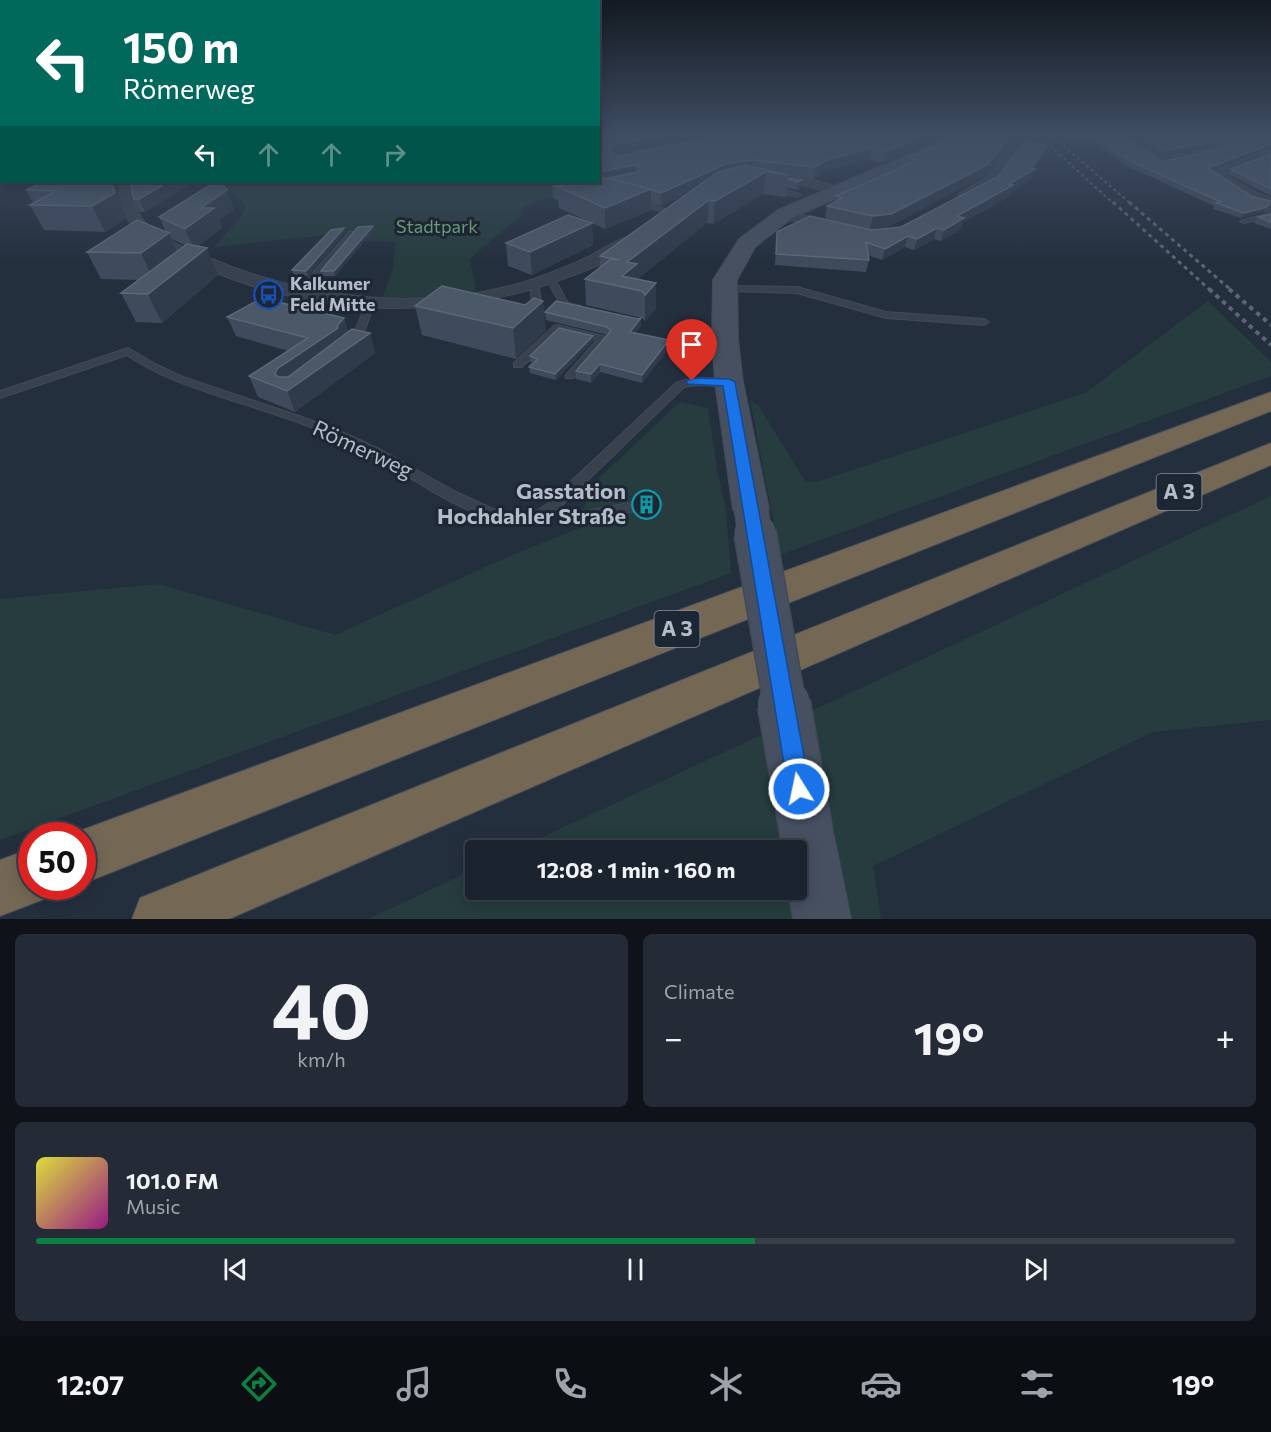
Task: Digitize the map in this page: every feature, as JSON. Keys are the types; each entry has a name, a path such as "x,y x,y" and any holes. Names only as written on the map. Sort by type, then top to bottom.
{"highway":[{"name":"A 3","path":"96,852 1271,401"},
{"name":"A 3","path":"161,919 1271,453"},
{"path":"0,888 18,881"}],"main road":[{"path":"822,919 729,382 725,280 746,243 792,204 838,190 869,177"}],"street":[{"path":"753,177 798,179 838,190"},
{"path":"947,206 993,177"},
{"path":"1219,177 1254,197 1271,202"},
{"path":"125,183 127,201 138,224 156,237 217,268 300,293 370,304 417,304 483,295 542,280 575,269 630,241 676,207"},
{"path":"792,204 849,232"}],"lane":[{"path":"766,188 792,204"},
{"path":"628,200 676,207"},
{"path":"1244,222 1270,215 1267,211 1271,210"},
{"path":"300,293 353,233"},
{"path":"542,280 565,305 586,310"},
{"path":"518,365 548,326 542,280"},
{"path":"725,289 796,290 886,315 984,322"},
{"path":"349,351 356,343 361,322 370,304"},
{"path":"548,326 604,339 570,376"},
{"name":"Römerweg","path":"0,395 128,351 155,370 175,379 270,410 360,444 477,506 503,517 529,520 552,507 680,385 692,381 729,382"},
{"path":"552,507 580,517 628,508"}],"green space":[{"name":"Stadtpark","path":"217,183 590,183 527,205 521,210 524,211 520,219 516,219 470,259 476,291 448,296 382,298 393,269 395,242 365,241 373,230 214,247 241,217 246,206 235,195 217,187"},
{"path":"1208,301 1271,362 1271,376 780,555 750,400 758,405 806,482 819,481 1087,392"},
{"path":"680,402 708,408 717,469 726,509 731,573 49,822 18,822 18,833 0,840 0,599 159,584 335,635 510,556 590,524 577,521 597,480"},
{"path":"1271,496 1271,720 1153,732 873,866 881,919 368,919 465,874 465,900 807,900 807,840 536,840"}],"building":[{"path":"602,177 651,189 605,208 558,187 572,183 600,183"},
{"path":"614,177 697,177 661,193 608,178"},
{"path":"711,177 757,177 715,201 709,200 627,262 637,264 622,276 656,283 645,295 642,291 585,279 611,259 620,260 600,256"},
{"path":"880,177 964,177 891,214 873,216 827,206 842,198 836,196"},
{"path":"997,177 1021,177 1009,184 1013,185 957,216 964,218 944,230 937,228 917,239 908,236 885,249 866,242 869,260 776,254 777,232 810,216 872,230 901,227"},
{"path":"1165,177 1222,177 1251,196 1270,201 1267,207 1244,213 1216,203 1221,202"},
{"path":"1247,177 1271,177 1271,189"},
{"path":"789,178 802,180 798,182 789,180"},
{"path":"42,183 111,183 115,193 92,206 30,205 56,191 26,190"},
{"path":"130,183 166,183 139,199 134,199"},
{"path":"213,183 222,183 227,190 201,208 214,208 185,229 159,217"},
{"path":"561,183 570,183 558,188 552,185"},
{"path":"1271,214 1271,222 1258,217"},
{"path":"568,215 592,223 530,252 506,243"},
{"path":"137,220 169,233 141,253 87,252"},
{"path":"373,226 334,271 321,271 358,227"},
{"path":"344,228 306,271 292,270 331,230"},
{"path":"187,244 207,248 148,294 121,293"},
{"path":"442,286 525,305 534,298 543,301 513,328 415,306"},
{"path":"262,298 344,318 337,326 338,328 277,369 275,374 278,377 288,377 352,329 370,333 287,391 249,376 308,338 227,317"},
{"path":"556,301 641,318 630,332 669,340 642,375 600,364 591,374 576,371 611,331 607,327 545,312"},
{"path":"559,328 593,336 555,374 529,367 538,359 530,356"}],"railway":[{"path":"1084,177 1114,204"},
{"path":"1100,177 1131,204"},
{"path":"1113,202 1210,290"},
{"path":"1129,202 1231,290"},
{"path":"1209,289 1271,345"},
{"path":"1229,289 1271,325"}],"place":[{"name":"Kalkumer Feld Mitte","path":"269,294"},
{"name":"Gasstation Hochdahler Straße","path":"647,504"}],"route":[{"path":"692,381 729,382 799,789"}]}
